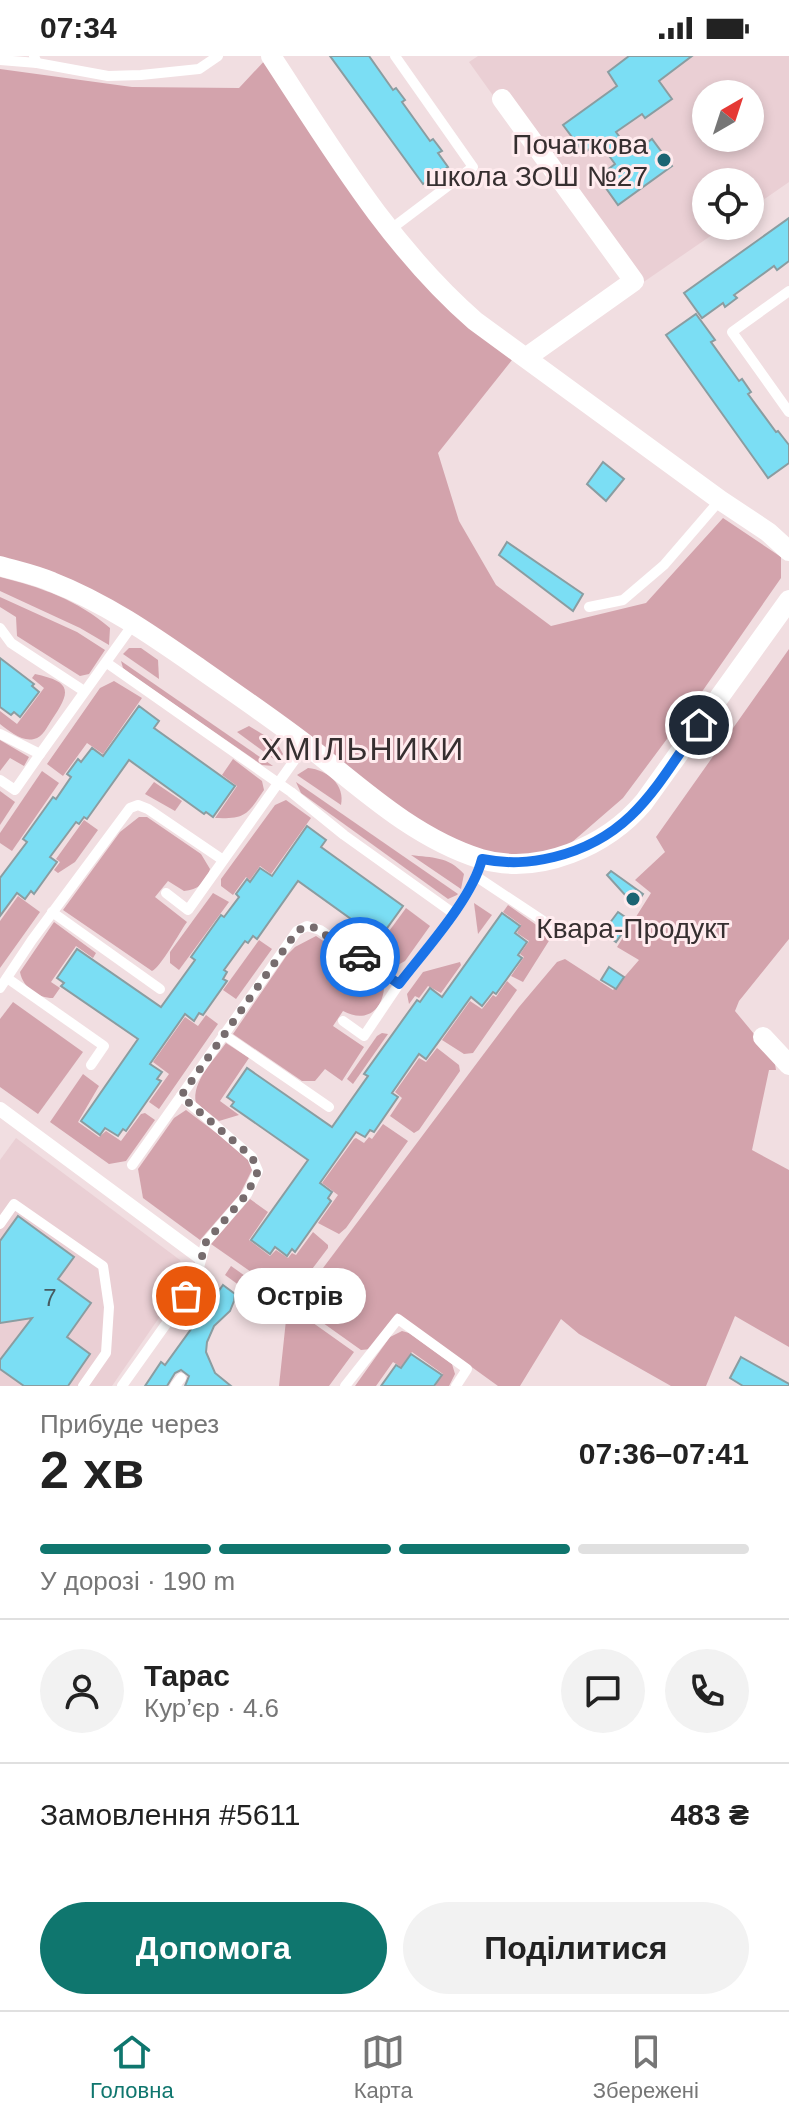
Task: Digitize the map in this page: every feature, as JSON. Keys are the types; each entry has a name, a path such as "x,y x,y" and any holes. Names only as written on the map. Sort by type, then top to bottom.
{"street":[{"path":"271,56 365,199 445,295 475,321 768,532 789,551"},
{"path":"502,99 634,281 527,357"},
{"path":"0,566 54,582 134,622 306,744 374,800 480,868 526,863 575,852 619,829 644,802 789,600"},
{"path":"763,1037 789,1065"},
{"path":"0,1109 200,1257"}],"lane":[{"path":"0,60 36,59 108,76 199,69 218,56"},
{"path":"391,229 473,167 395,56"},
{"path":"789,291 732,332 789,412"},
{"path":"589,607 623,600 664,565 720,500"},
{"path":"0,780 15,790 134,622"},
{"path":"0,628 11,643 84,691"},
{"path":"107,663 278,783 453,913"},
{"path":"0,734 40,754"},
{"path":"166,893 188,910 306,744"},
{"path":"0,988 120,818 133,807 148,809 223,860"},
{"path":"343,1021 364,1036 453,913 480,868 566,936"},
{"path":"52,912 160,989"},
{"path":"132,1165 290,937 307,926 320,930 399,984"},
{"path":"7,978 104,1046 91,1065"},
{"path":"223,1034 329,1107"},
{"path":"122,1386 186,1296 198,1271 206,1242 247,1194 258,1171 252,1157 181,1096"},
{"path":"0,1224 14,1204 103,1266 109,1307 106,1353 83,1386"},
{"path":"345,1386 398,1319 467,1369 457,1386"}],"shaded area":[{"path":"269,56 365,199 512,360 438,453 459,521 496,585 551,626 646,603 723,518 781,557 781,578 623,798 556,856 526,863 446,845 90,601 0,566 0,69 132,87 239,88"},
{"name":"Початкова школа ЗОШ №27","path":"478,56 789,56 789,182 764,199 764,168 692,168 692,240 705,240 632,290 469,62"},
{"path":"0,577 44,590 98,618 110,628 109,645 0,591"},
{"path":"0,597 77,632 105,650 89,674 80,676 17,636 16,617 0,607"},
{"path":"129,648 141,648 158,660 159,679 123,654"},
{"path":"789,649 789,939 739,1001 735,1011 774,1058 776,1070 769,1070 752,1150 789,1170 789,1347 735,1316 706,1386 671,1386 579,1334 561,1319 520,1386 498,1386 397,1313 371,1349 361,1350 302,1308 302,1296 519,1007 557,962 565,959 613,990 639,960 617,947 651,893 635,880 665,852 656,837"},
{"path":"121,661 273,766 262,765 129,673"},
{"path":"35,674 62,685 65,695 44,732 29,740 0,724 0,711 17,724 44,688 32,678"},
{"path":"114,681 142,698 103,754 87,743 63,776 47,764 100,688"},
{"path":"249,726 277,743 283,754 278,762 237,732"},
{"path":"0,740 29,757 24,766 10,758 0,771"},
{"path":"233,759 262,781 264,790 245,814 215,818 237,786 222,775"},
{"path":"308,768 334,780 342,798 341,805 297,775"},
{"path":"42,771 59,783 12,851 0,843 0,833"},
{"path":"154,782 182,801 175,811 145,794"},
{"path":"296,782 458,894 448,899 301,793"},
{"path":"0,791 15,802 0,825"},
{"path":"286,800 311,818 271,874 260,866 250,880 246,877 233,895 221,886 221,879 275,805"},
{"path":"139,817 147,817 201,854 210,869 204,882 197,887 184,891 168,881 155,897 187,922 165,957 152,971 63,910 120,832"},
{"path":"84,820 98,830 75,862 58,873 54,870 60,862 56,859"},
{"path":"411,855 439,859 458,868 464,874 461,889"},
{"path":"213,893 229,902 179,970 170,963 170,952"},
{"path":"18,896 40,912 0,968 0,921"},
{"path":"474,903 492,915 478,934"},
{"path":"508,905 552,936 523,982 511,976 524,957 520,954 529,941 517,933 521,925 503,912"},
{"path":"406,908 430,926 405,961 396,966 373,953"},
{"path":"54,922 96,953 93,958 76,946 51,982 60,988 53,998 32,991 24,983 20,972"},
{"path":"316,936 375,976 384,989 379,1005 370,1014 357,1016 343,1011 333,1026 364,1047 342,1081 325,1069 315,1081 302,1081 233,1034 287,955"},
{"path":"259,940 272,949 236,999 223,990"},
{"path":"460,962 461,965 441,993 428,986 419,998 415,996 409,1004 407,994 423,972"},
{"path":"507,981 517,990 473,1053 464,1054 442,1040 470,1001 482,1009 493,995 496,997"},
{"path":"13,1002 83,1052 38,1114 0,1087 0,1019"},
{"path":"206,1015 218,1024 159,1109 149,1102 169,1074 153,1062 185,1017 198,1026"},
{"path":"382,1033 388,1034 353,1084 347,1079"},
{"path":"226,1043 249,1058 220,1101 239,1115 219,1121 196,1103 195,1095 205,1071"},
{"path":"437,1048 459,1065 460,1071 414,1133 390,1116 402,1098 395,1092 419,1058 426,1062"},
{"path":"83,1074 99,1086 78,1122 99,1137 106,1131 121,1141 141,1114 145,1113 155,1120 126,1161 109,1164 50,1122"},
{"path":"186,1110 243,1153 250,1161 252,1170 240,1194 200,1240 143,1198 138,1169 174,1118"},
{"path":"383,1124 408,1141 339,1234 318,1223 338,1195 322,1183 354,1139 364,1143 369,1137 372,1139"},
{"path":"16,1138 180,1260 185,1280 112,1386 0,1386 0,1160"},
{"path":"250,1199 268,1212 249,1240 270,1256 276,1250 288,1258 292,1253 296,1255 313,1232 328,1245 294,1293 277,1290 211,1244"},
{"path":"231,1266 265,1290 258,1299 225,1275"},
{"path":"278,1298 354,1352 329,1386 279,1386 286,1320 270,1308"},
{"path":"402,1331 452,1364 455,1374 449,1386 435,1386 443,1374 412,1352 401,1367 393,1362 376,1386 355,1386 390,1337"}],"building":[{"path":"330,56 369,56 393,90 396,88 405,100 402,102 430,141 433,139 442,151 438,153 448,167 423,184"},
{"name":"Початкова школа ЗОШ №27","path":"629,56 692,56 659,81 672,99 645,118 642,114 616,132 632,154 652,139 672,166 618,205 598,177 615,164 599,142 584,153 563,125 617,86 608,72"},
{"path":"789,218 789,261 777,270 774,266 734,295 737,298 725,307 723,303 702,318 684,293 758,240 764,240 764,236"},
{"path":"696,314 715,340 711,342 739,381 742,379 751,392 748,394 776,432 789,445 789,463 768,478 666,335"},
{"path":"603,462 624,479 606,501 587,484"},
{"path":"507,542 583,594 573,611 499,555"},
{"path":"0,658 34,684 32,686 39,692 20,717 0,707"},
{"path":"139,706 159,721 154,728 235,786 213,817 206,812 204,814 129,760 87,819 84,817 79,824 76,822 50,857 57,862 34,894 31,891 25,899 17,893 0,916 0,878 27,842 23,839 53,797 56,799 71,777 67,774 78,759 81,762 92,748 103,756"},
{"path":"307,826 326,840 321,847 403,906 382,935 375,930 372,934 298,881 257,939 253,936 248,943 245,941 224,970 227,972 223,979 227,981 203,1015 199,1013 194,1021 185,1014 150,1064 162,1072 157,1079 161,1081 126,1131 123,1129 118,1136 105,1128 100,1135 81,1121 138,1039 61,986 64,983 57,978 77,949 161,1007 195,960 191,957 221,915 224,917 239,897 236,894 247,879 250,882 260,868 272,876"},
{"path":"611,871 643,894 635,906 607,875"},
{"path":"618,912 631,921 616,942 603,932"},
{"path":"502,913 520,926 515,933 527,942 518,955 522,958 496,994 493,992 482,1006 471,997 426,1059 419,1054 392,1093 398,1097 374,1132 370,1130 365,1137 356,1132 320,1183 332,1192 328,1198 331,1201 295,1252 292,1249 287,1256 275,1247 270,1254 251,1240 308,1160 231,1106 234,1102 227,1097 247,1068 332,1127 368,1076 364,1074 417,1000 420,1002 430,988 442,997"},
{"path":"609,967 624,977 616,989 601,980"},
{"path":"18,1216 74,1257 58,1279 91,1303 67,1337 90,1354 68,1386 24,1386 0,1369 0,1360 32,1318 0,1323 0,1241"},
{"path":"223,1285 235,1294 234,1301 230,1311 214,1326 206,1352 215,1373 231,1386 185,1386 189,1376 181,1370 175,1373 167,1386 145,1386 161,1362 165,1365"},
{"path":"411,1354 442,1375 434,1386 381,1386 396,1365 401,1368"},
{"path":"741,1357 789,1386 743,1386 730,1378"}],"way so far":[{"path":"186,1296 201,1263 206,1242 247,1194 258,1171 252,1157 181,1096 297,931 307,926 313,927 360,957"}],"place":[{"name":"Початкова школа ЗОШ №27","path":"664,160"},
{"name":"Квара-Продукт","path":"633,899"},
{"name":"Острів","path":"186,1296"}],"district":[{"name":"ХМІЛЬНИКИ","path":"363,749"}],"route":[{"path":"360,957 399,984 477,877 482,859 526,863 575,852 619,829 644,802 699,725"}]}
